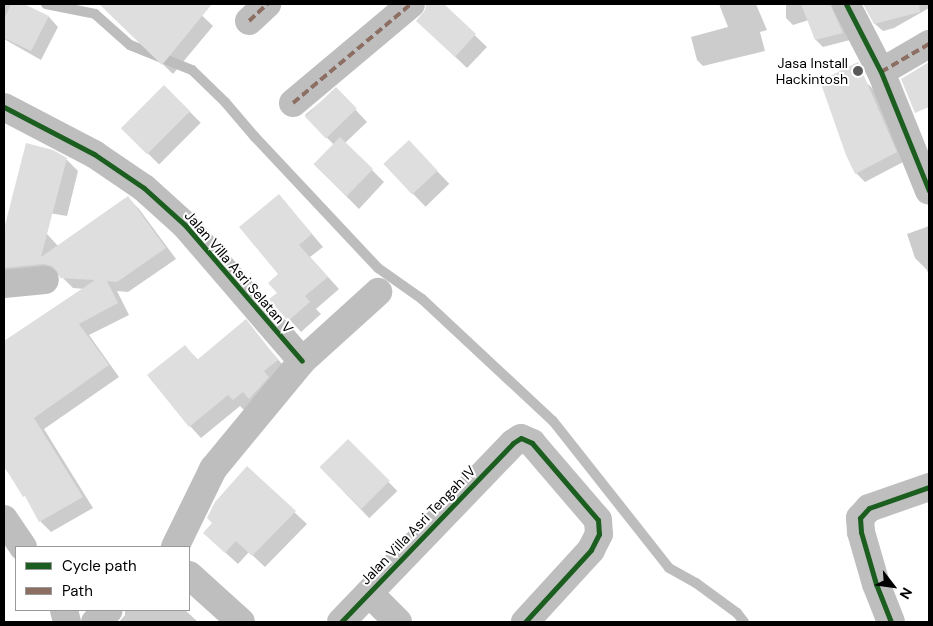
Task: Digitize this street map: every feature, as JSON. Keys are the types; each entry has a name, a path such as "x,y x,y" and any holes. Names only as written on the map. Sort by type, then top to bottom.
{"street":[{"path":"293,103 411,4"},
{"path":"846,4 881,72 929,191"},
{"path":"881,72 929,44"},
{"name":"Jalan Villa Asri Selatan V","path":"4,107 94,154 144,188 185,225 302,361"},
{"path":"4,284 45,280"},
{"path":"175,546 213,469 302,361 378,292"},
{"name":"Jalan Villa Asri Tengah IV","path":"341,622 512,443 521,438 532,444 598,520 599,534 592,550 525,622"},
{"path":"891,622 876,584 861,532 860,518 868,508 929,487"},
{"path":"4,519 22,546"},
{"path":"190,576 241,622"},
{"path":"369,593 398,622"},
{"path":"95,622 108,611"}],"building":[{"path":"11,4 24,4 49,16 31,51 4,38 4,19"},
{"path":"99,4 212,4 162,65"},
{"path":"426,4 444,4 476,34 455,57 416,21 425,10"},
{"path":"801,4 830,4 843,33 815,40"},
{"path":"863,4 919,4 920,12 874,24"},
{"path":"858,62 897,152 855,174 846,155 820,81"},
{"path":"929,62 929,107 915,113 901,79"},
{"path":"164,85 190,111 147,154 121,128"},
{"path":"336,87 357,109 326,138 305,117"},
{"path":"340,137 373,169 347,196 314,164"},
{"path":"409,140 438,171 412,195 383,164"},
{"path":"26,143 53,150 67,158 41,257 128,196 166,248 117,282 107,281 118,303 79,324 109,365 34,418 83,497 39,522 25,496 23,497 4,466 4,341 95,280 60,278 52,266 44,264 4,268 4,229"},
{"path":"279,194 312,234 299,245 328,277 305,296 310,302 288,321 269,299 277,293 268,283 278,274 239,227"},
{"path":"246,319 278,360 264,371 269,377 249,399 243,392 233,400 228,395 189,427 147,375 185,345 197,360"},
{"path":"348,439 390,481 361,509 320,467"},
{"path":"247,466 296,511 252,556 236,541 225,553 203,533 212,523 207,518 215,502"}],"waterway":[{"path":"46,4 95,14 130,45 192,70 225,102 254,136 378,268 422,299 553,421 669,568 696,583 737,613 744,622"}],"marked path":[{"path":"249,21 267,4"},
{"path":"293,103 411,4"},
{"path":"881,72 929,44"}],"cycle path":[{"path":"846,4 881,72 929,191"},
{"path":"4,107 94,154 144,188 185,225 302,361"},
{"path":"341,622 513,443 521,438 532,443 598,520 599,534 591,550 525,622"},
{"path":"891,622 876,584 861,532 860,518 869,508 929,487"}],"place":[{"name":"Jasa Install Hackintosh","path":"858,71"}]}
